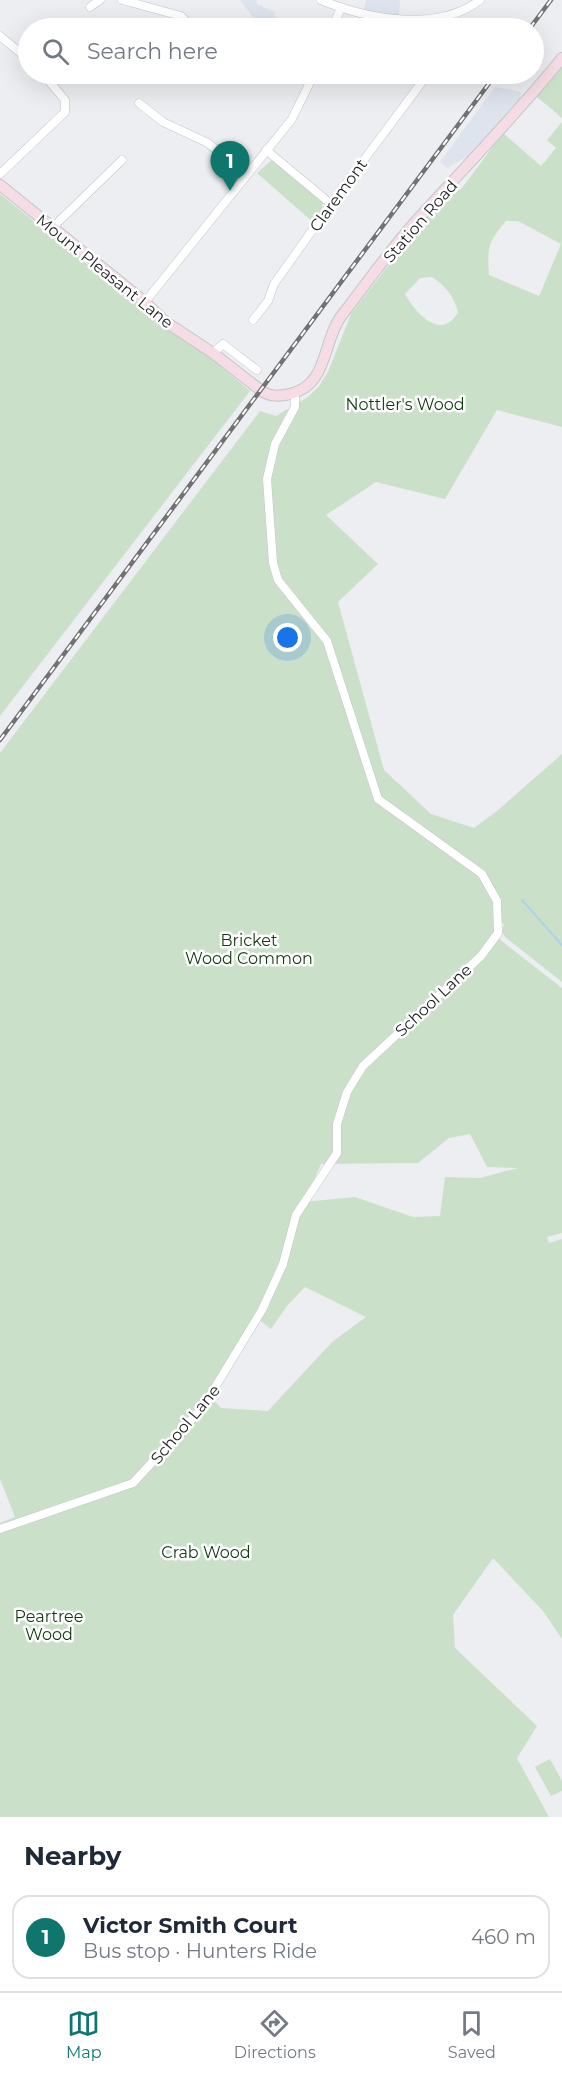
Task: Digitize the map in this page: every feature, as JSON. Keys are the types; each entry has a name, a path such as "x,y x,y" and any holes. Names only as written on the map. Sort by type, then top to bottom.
{"street":[{"path":"90,7 100,0"},
{"path":"122,0 183,18"},
{"path":"321,0 341,8 396,18 447,16 480,0"},
{"path":"336,18 341,8"},
{"path":"0,36 18,51"},
{"name":"Station Road","path":"544,79 562,58"},
{"path":"0,174 65,112 65,100 51,84"},
{"path":"145,302 292,119 309,84"},
{"name":"Claremont","path":"254,320 268,301 274,284 421,84"},
{"name":"Station Road","path":"295,393 314,381 329,349 338,321 414,223 474,160 540,84"},
{"path":"139,103 163,122 208,143 246,175"},
{"path":"266,150 331,204"},
{"path":"52,228 122,160"},
{"name":"Mount Pleasant Lane","path":"0,185 145,302 166,322 213,353 267,394 278,396 295,393"},
{"path":"213,353 223,344 257,370"},
{"name":"School Lane","path":"0,1529 133,1483 203,1407 262,1310 283,1263 296,1215 337,1152 338,1124 347,1092 363,1066 481,956 498,933 497,901 482,874 378,799 327,641 278,580 273,563 267,479 275,444 295,407 295,393"}],"shaded area":[{"path":"240,0 256,0 257,4 275,12 274,16 279,18 254,18"},
{"path":"366,0 400,0 399,15 364,10"},
{"path":"495,87 521,92 520,101 480,149 447,168 440,162"}],"green space":[{"path":"562,63 562,118 536,96"},
{"path":"562,122 562,427 497,410 445,499 376,482 326,515 378,564 338,602 384,770 431,814 474,828 562,754 562,982 505,937 502,931 504,924 497,919 494,935 562,988 562,1233 547,1237 549,1243 562,1239 562,1639 543,1611 493,1558 453,1615 455,1648 537,1726 517,1758 549,1817 0,1817 0,1523 15,1517 0,1479 0,753 260,411 276,416 308,397 319,386 328,372 351,314 421,223 443,201 462,188 503,133 541,166 556,148 547,140","holes":["506,221 518,221 561,244 539,296 489,275 490,246","432,277 449,292 458,312 452,321 444,325 429,321 409,301 405,294 420,278","470,1134 487,1167 518,1168 480,1178 445,1177 440,1216 413,1217 355,1197 304,1202 321,1164 418,1163 449,1138","305,1287 366,1317 332,1342 268,1411 221,1408 208,1394 254,1316 271,1329 287,1306"]},
{"path":"273,159 323,201 322,211 314,223 257,173"},
{"path":"0,194 160,323 202,351 250,391 0,716"},
{"path":"550,1759 562,1781 562,1791 551,1796 535,1767"}],"waterway":[{"path":"522,900 562,945"}],"railway":[{"path":"538,18 551,0"},
{"path":"0,740 489,84"}],"place":[{"name":"Victor Smith Court","path":"230,191"}],"park label":[{"name":"Nottler's Wood","path":"405,404"},
{"name":"Bricket Wood Common","path":"249,949"},
{"name":"Crab Wood","path":"206,1552"},
{"name":"Peartree Wood","path":"49,1625"}]}
